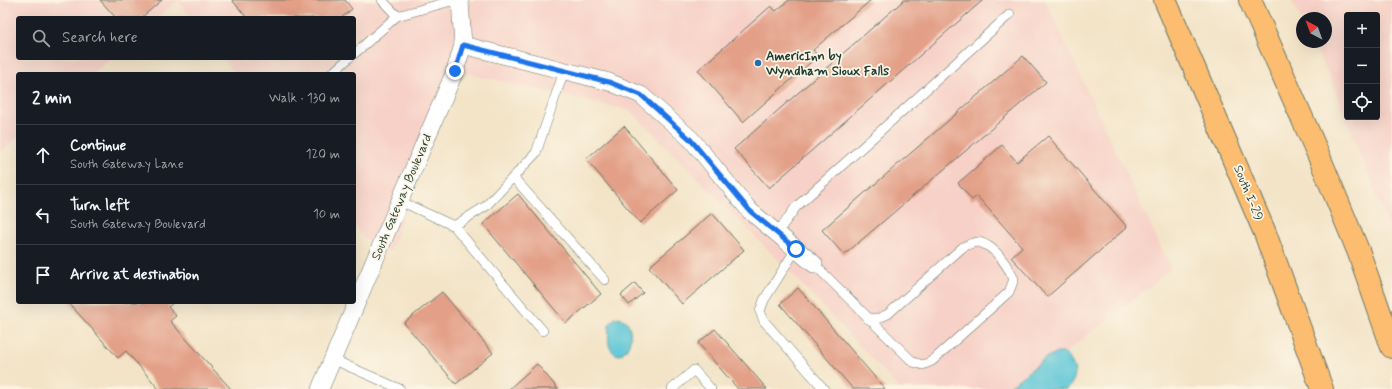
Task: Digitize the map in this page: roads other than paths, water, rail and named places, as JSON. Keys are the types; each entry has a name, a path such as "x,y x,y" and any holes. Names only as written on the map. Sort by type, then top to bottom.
{"highway":[{"name":"South I-29","path":"1165,0 1234,157 1265,234 1322,389"},
{"path":"1250,0 1291,90 1348,225 1392,347"}],"street":[{"name":"South Gateway Boulevard","path":"356,303 455,71 463,45 460,0"},
{"path":"463,45 609,82 641,95 691,140 750,211 814,264"},
{"name":"South Gateway Boulevard","path":"320,389 356,304"}],"lane":[{"path":"382,0 397,16"},
{"path":"356,52 397,16 455,0"},
{"path":"777,233 796,207 1010,14"},
{"path":"333,72 347,60"},
{"path":"454,226 486,206 536,153 564,71"},
{"path":"513,178 605,280"},
{"path":"400,201 454,226 543,331"},
{"path":"814,264 868,319 913,362 923,365 932,360 1008,292 1014,279 1009,268 988,245 976,242 963,246 888,314 879,318 868,319"},
{"path":"796,249 764,300 760,311 764,321 824,389"},
{"path":"332,359 400,389"},
{"path":"672,389 694,370 711,389"}],"water":[{"path":"620,317 626,321 628,325 630,330 630,340 629,345 623,353 619,355 610,347 609,325 615,318"},
{"path":"1056,353 1065,353 1075,371 1074,380 1067,389 1006,389 1047,357"}],"place":[{"name":"AmericInn by Wyndham Sioux Falls","path":"758,63"}]}
